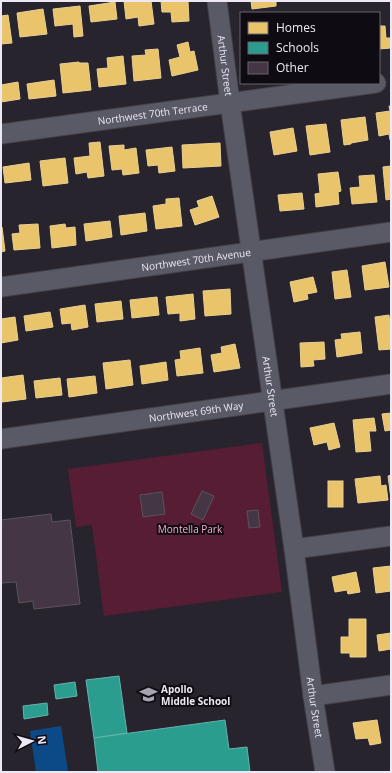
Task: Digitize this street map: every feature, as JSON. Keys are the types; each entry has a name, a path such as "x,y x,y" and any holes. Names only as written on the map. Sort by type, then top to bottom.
{"street":[{"name":"Arthur Street","path":"217,1 230,103 294,549 313,696 325,772"},
{"path":"380,83 391,81"},
{"name":"Northwest 70th Terrace","path":"1,134 369,84"},
{"name":"Northwest 70th Avenue","path":"1,287 391,232"},
{"name":"Northwest 69th Way","path":"1,439 391,384"},
{"path":"294,549 391,536"},
{"path":"313,696 391,686"}],"green space":[{"name":"Montella Park","path":"262,443 282,592 104,616 92,525 76,527 68,469"}],"water":[{"path":"61,726 68,771 36,772 30,731"}],"building: Homes":[{"path":"124,1 151,1 154,24 139,26 138,17 126,19"},
{"path":"161,1 188,1 189,21 172,22 171,12 162,12"},
{"path":"251,1 276,1 276,6 252,9"},
{"path":"115,2 117,19 91,22 89,6"},
{"path":"80,6 83,36 74,37 73,24 55,26 53,9"},
{"path":"43,9 47,34 20,37 17,13"},
{"path":"8,15 12,43 1,44 1,16"},
{"path":"380,26 385,26 386,38 391,38 391,48 380,49"},
{"path":"188,42 190,52 194,51 198,70 172,76 169,60 180,57 177,45"},
{"path":"158,49 161,78 134,81 132,56 146,55 145,50"},
{"path":"123,56 126,84 99,87 97,69 108,68 107,58"},
{"path":"79,62 88,63 91,90 63,93 60,64"},
{"path":"54,80 56,96 29,99 27,84"},
{"path":"18,82 20,99 1,102 1,85"},
{"path":"389,106 391,106 391,140 389,134 379,136 376,113 390,111"},
{"path":"365,117 368,140 344,145 341,120"},
{"path":"326,124 330,152 310,155 306,126"},
{"path":"293,128 297,151 274,155 270,132"},
{"path":"100,142 104,176 88,178 87,172 76,174 74,158 90,156 89,143"},
{"path":"220,143 221,166 183,168 182,145"},
{"path":"124,145 124,150 136,148 139,173 123,175 122,169 112,170 109,146"},
{"path":"172,147 175,171 159,173 158,165 148,166 146,150"},
{"path":"65,158 68,183 43,186 40,161"},
{"path":"29,163 31,180 5,183 3,167"},
{"path":"391,166 391,199 386,200 383,167"},
{"path":"338,172 341,191 338,192 339,204 316,207 315,194 320,193 318,174"},
{"path":"374,175 377,202 352,204 350,188 360,187 359,176"},
{"path":"302,193 304,209 280,211 278,195"},
{"path":"212,196 219,217 195,225 190,210 199,207 197,201"},
{"path":"179,198 182,226 156,229 153,206 166,204 166,199"},
{"path":"145,213 147,231 121,235 119,216"},
{"path":"110,221 112,237 86,241 84,224"},
{"path":"38,224 40,248 14,250 12,234 20,233 19,225"},
{"path":"65,224 66,228 75,227 76,245 52,248 50,226"},
{"path":"1,227 5,251 1,252"},
{"path":"385,262 389,287 365,290 362,266"},
{"path":"347,270 351,297 335,299 332,272"},
{"path":"313,277 317,292 307,294 308,299 294,302 290,282"},
{"path":"230,289 231,314 205,316 203,291"},
{"path":"193,294 195,319 180,321 180,313 168,314 166,297"},
{"path":"157,297 159,315 132,318 130,300"},
{"path":"121,301 123,319 97,322 95,304"},
{"path":"85,305 88,327 72,330 71,323 62,324 60,309"},
{"path":"50,312 53,327 26,331 24,316"},
{"path":"389,315 391,349 379,350 375,317"},
{"path":"15,317 18,340 1,343 1,319"},
{"path":"360,332 362,353 337,357 335,340 342,339 341,334"},
{"path":"324,342 325,359 313,360 314,366 301,367 300,343"},
{"path":"235,344 240,368 214,372 211,355 222,353 221,347"},
{"path":"200,348 203,373 177,376 175,360 181,359 180,351"},
{"path":"130,360 133,385 106,389 103,363"},
{"path":"166,362 168,380 142,384 140,366"},
{"path":"23,375 26,399 2,402 1,378"},
{"path":"95,376 97,393 69,397 67,379"},
{"path":"60,378 62,395 36,398 34,381"},
{"path":"391,413 391,430 385,431 382,414"},
{"path":"374,418 376,431 369,431 371,451 356,452 353,420"},
{"path":"334,423 340,447 329,450 327,442 314,445 310,428"},
{"path":"391,475 391,499 388,476"},
{"path":"380,476 381,486 386,485 388,500 358,503 355,479"},
{"path":"328,481 343,481 343,507 328,507"},
{"path":"391,566 391,591 376,593 373,568"},
{"path":"356,572 360,592 348,594 347,590 335,592 332,577"},
{"path":"349,619 366,619 366,657 350,657 350,653 341,653 341,637 349,637"},
{"path":"391,633 391,649 379,651 377,635"},
{"path":"377,720 381,743 370,745 368,738 356,739 353,723"}],"building: Schools":[{"path":"119,676 127,733 94,738 86,680"},
{"path":"75,682 77,696 56,699 54,685"},
{"path":"47,703 48,715 24,719 23,706"},
{"path":"225,720 229,749 247,747 250,772 98,772 94,738"}],"building: Other":[{"path":"202,491 214,496 203,520 191,514"},
{"path":"162,492 165,514 143,517 140,495"},
{"path":"258,510 260,527 249,528 247,511"},
{"path":"51,514 52,522 70,520 80,604 34,609 33,601 19,603 16,582 1,583 1,520"}],"place":[{"name":"Apollo Middle School","path":"148,695"}]}
